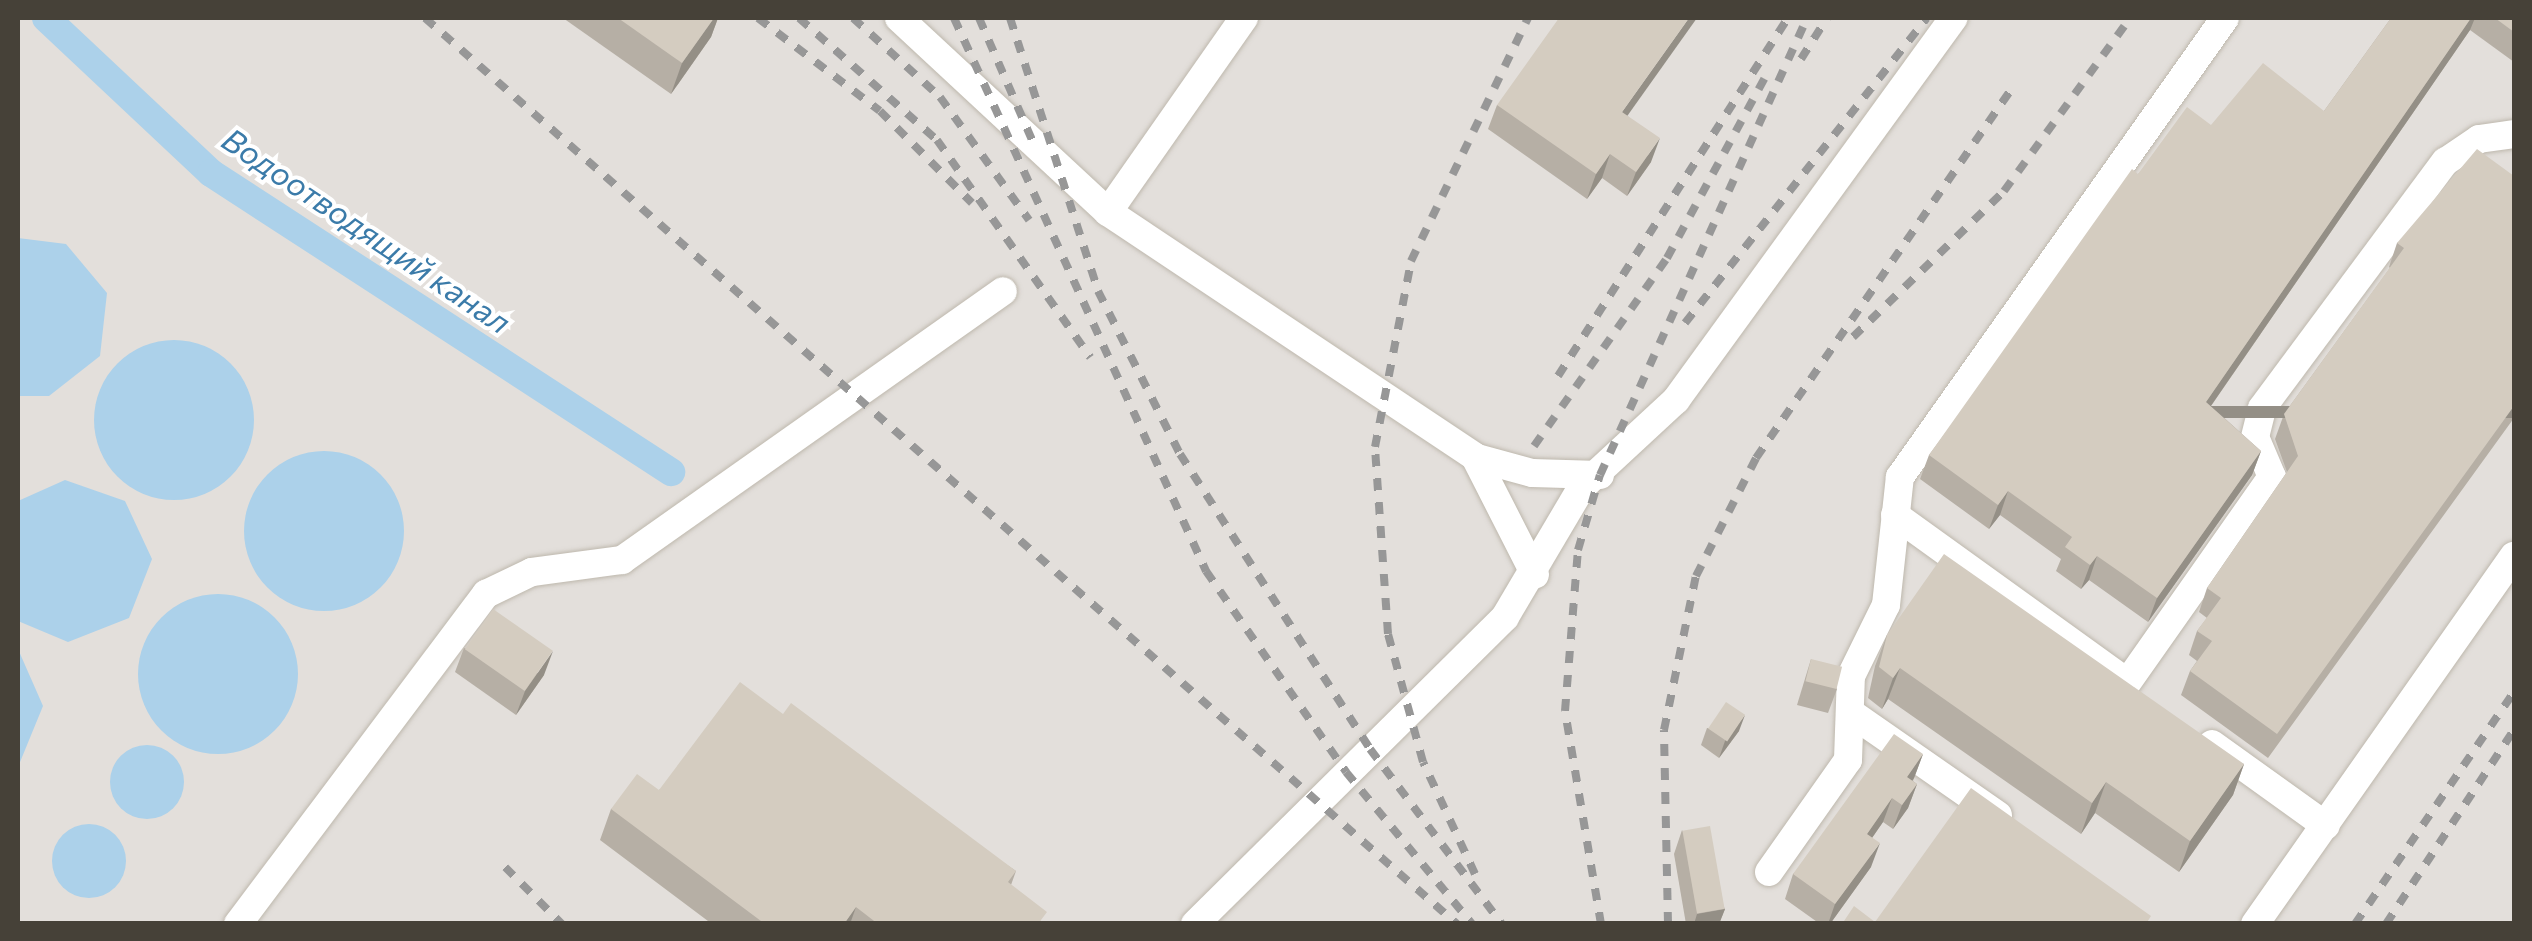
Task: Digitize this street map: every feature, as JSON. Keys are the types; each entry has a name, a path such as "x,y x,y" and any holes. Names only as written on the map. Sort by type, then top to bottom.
{"lane":[{"path":"899,18 1108,212 1476,457 1532,473 1600,475"},
{"path":"1108,212 1244,18"},
{"path":"1195,924 1505,617 1535,575 1574,498 1676,400 1954,18"},
{"path":"1769,872 1848,760 1854,662 1886,605 1900,477 2225,18"},
{"path":"2127,683 2272,477 2256,436 2262,408 2445,162 2479,139 2514,134"},
{"path":"238,924 486,594 532,572 622,560 1002,291"},
{"path":"1476,457 1535,575"},
{"path":"1895,515 2158,705"},
{"path":"2256,924 2514,556"},
{"path":"1851,713 2027,835"},
{"path":"2188,727 2326,826"}],"shaded area":[{"path":"18,18 2514,18 2514,923 18,923"}],"water":[{"path":"18,238 66,244 107,293 100,356 49,396 18,396"},
{"path":"174,340 205,346 231,363 248,389 254,420 248,451 231,477 205,494 174,500 143,494 117,477 100,451 94,420 100,389 117,363 143,346"},
{"path":"324,451 355,457 381,474 398,500 404,531 398,562 381,588 355,605 324,611 293,605 267,588 250,562 244,531 250,500 267,474 293,457"},
{"path":"65,480 125,501 152,559 129,618 68,642 18,621 18,501"},
{"path":"218,594 249,600 275,617 292,643 298,674 292,705 275,731 249,748 218,754 187,748 161,731 144,705 138,674 144,643 161,617 187,600"},
{"path":"18,649 43,706 18,767"},
{"path":"147,745 173,756 184,782 173,808 147,819 121,808 110,782 121,756"},
{"path":"89,824 115,835 126,861 115,887 89,898 63,887 52,861 63,835"}],"building":[{"path":"618,18 714,18 682,63"},
{"path":"1559,18 1689,18 1622,112 1660,138 1636,172 1610,154 1596,174 1497,105"},
{"path":"2391,18 2471,18 2206,402 2261,451 2157,598 2097,556 2090,565 2065,547 2072,537 2008,491 1998,505 1929,455 2132,169 2138,174 2187,107 2211,125 2263,63 2324,111"},
{"path":"2495,18 2514,18 2514,32"},
{"path":"2477,149 2514,176 2514,406 2277,734 2190,671 2212,641 2197,631 2221,598 2207,588 2298,456 2284,414 2404,248 2397,243"},
{"path":"1944,554 2244,764 2190,841 2106,782 2092,803 1900,668 1893,678 1879,667 1887,635"},
{"path":"493,609 553,651 525,691 465,649"},
{"path":"1811,659 1842,667 1836,689 1805,681"},
{"path":"740,682 783,714 791,703 1016,871 1008,882 1047,912 1038,924 878,924 856,907 844,924 765,924 611,809 637,774 659,790"},
{"path":"1726,702 1745,715 1727,741 1708,729"},
{"path":"1894,734 1923,754 1907,777 1917,784 1902,805 1892,798 1867,834 1880,843 1835,904 1793,874"},
{"path":"1971,788 2151,916 2146,924 1842,924 1854,906 1875,922"},
{"path":"1710,826 1725,909 1697,914 1682,831"}],"waterway":[{"name":"Водоотводящий канал","path":"46,18 211,173 671,472"}],"railway":[{"path":"425,18 1457,924"},
{"path":"758,18 880,111 972,203"},
{"path":"799,18 937,140 1090,357"},
{"path":"853,18 940,97 1029,220"},
{"path":"954,18 1206,571 1346,772 1472,924"},
{"path":"979,18 1036,149"},
{"path":"1010,18 1098,291 1180,454 1370,749 1502,924"},
{"path":"1475,874 1423,762 1388,634 1375,447 1411,261 1528,18"},
{"path":"1558,376 1788,18"},
{"path":"1601,924 1565,711 1578,550 1600,475 1807,18"},
{"path":"1801,59 1827,18"},
{"path":"1685,323 1927,18"},
{"path":"1853,337 2004,191 2130,18"},
{"path":"1534,446 1667,258 1768,72"},
{"path":"1668,924 1664,730 1696,576 1756,458 2009,92"},
{"path":"2355,924 2514,692"},
{"path":"2386,924 2514,730"},
{"path":"505,867 562,924"}]}
